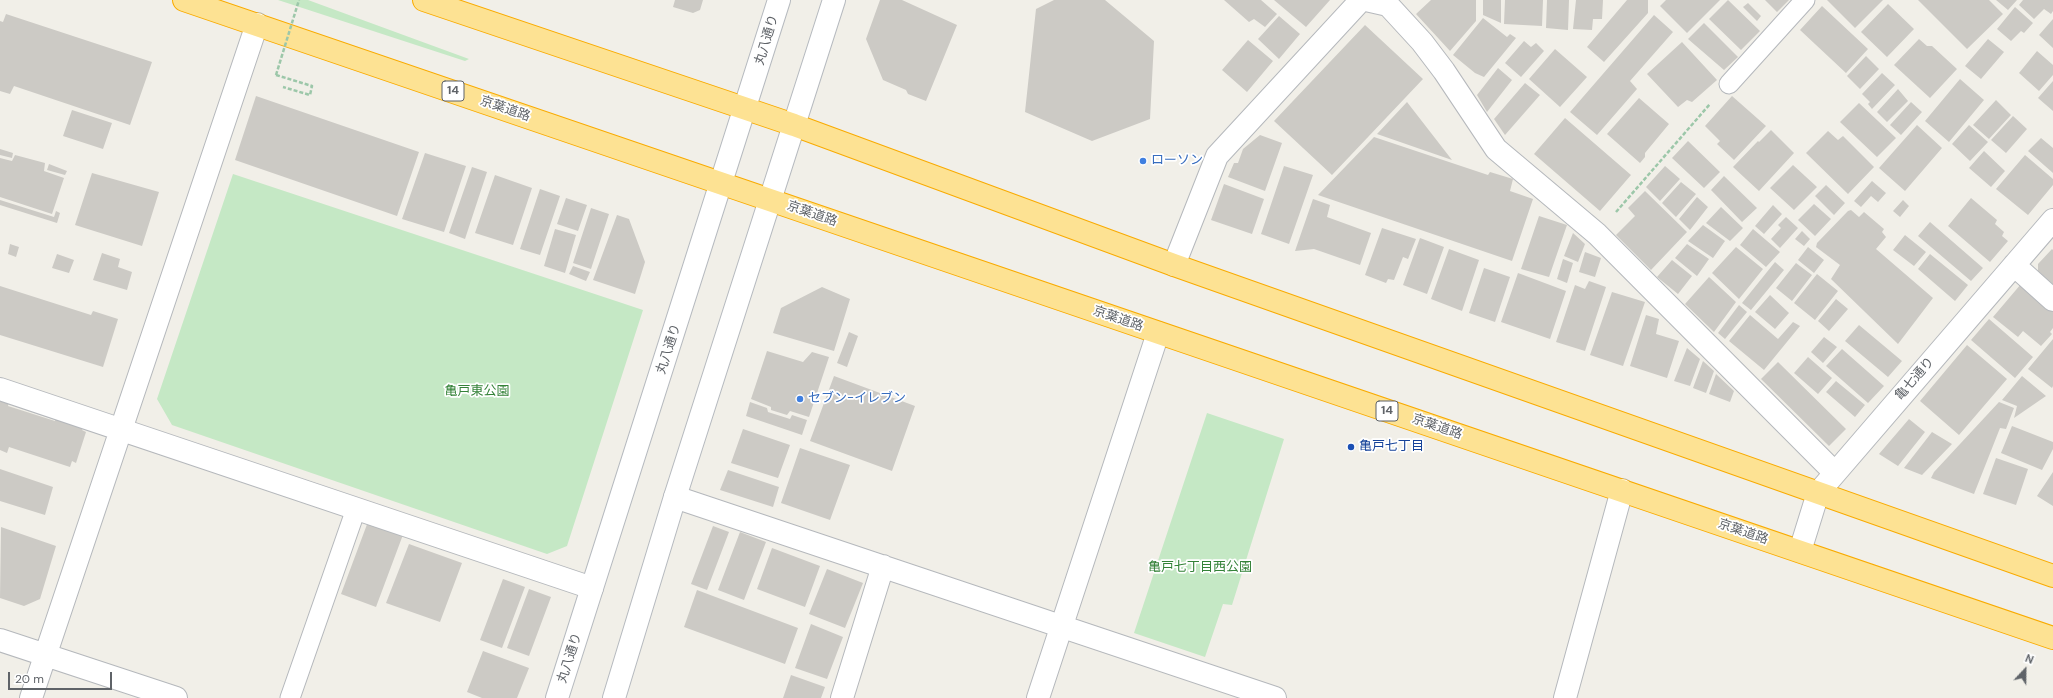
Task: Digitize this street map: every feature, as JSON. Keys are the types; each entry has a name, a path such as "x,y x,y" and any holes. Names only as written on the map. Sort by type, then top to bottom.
{"highway":[{"name":"京葉道路","path":"184,0 2053,638"},
{"path":"424,0 746,108 1174,265 2053,576"}],"street":[{"name":"丸八通り","path":"557,698 746,108 779,0"},
{"path":"614,698 675,497 772,200 834,0"},
{"path":"1174,265 1217,156 1367,0 1388,5 1422,42 1444,71 1496,150 1597,234 1835,473"},
{"path":"31,698 257,24"},
{"name":"亀七通り","path":"1800,551 1818,493 2053,220"},
{"path":"2014,265 2053,300"},
{"path":"1038,698 1158,332"},
{"path":"0,389 592,588"},
{"path":"1565,698 1622,490"},
{"path":"675,497 1275,698"},
{"path":"842,698 883,566"},
{"path":"0,640 176,698"}],"lane":[{"path":"1729,84 1805,0"},
{"path":"290,698 356,509"}],"path":[{"path":"283,87 310,95 312,86 276,75 300,0"},
{"path":"1597,234 1729,84"}],"green space":[{"path":"278,0 308,0 469,59 465,61"},
{"name":"亀戸東公園","path":"233,174 643,310 567,546 547,554 172,425 157,399"},
{"name":"亀戸七丁目西公園","path":"1207,413 1284,439 1232,605 1223,604 1205,657 1134,633"}],"building":[{"path":"675,0 703,0 700,10 693,13 673,7"},
{"path":"880,0 902,0 957,25 926,101 908,94 906,90 883,80 866,39"},
{"path":"1054,0 1105,0 1154,41 1150,119 1092,141 1025,112 1036,9"},
{"path":"1224,0 1261,0 1277,14 1265,27 1254,19 1249,22"},
{"path":"1274,0 1330,0 1306,27"},
{"path":"1431,0 1476,0 1476,21 1450,51 1416,14"},
{"path":"1483,0 1501,0 1501,23 1483,15"},
{"path":"1505,0 1543,0 1542,26 1504,24"},
{"path":"1547,0 1569,0 1568,30 1546,28"},
{"path":"1576,0 1603,0 1602,19 1593,19 1592,30 1573,29"},
{"path":"1627,0 1648,0 1648,13 1604,62 1587,47"},
{"path":"1666,0 1720,0 1687,33 1660,6"},
{"path":"1728,0 1760,31 1741,50 1709,19"},
{"path":"1765,0 1789,0 1777,12"},
{"path":"1827,0 1883,0 1855,28"},
{"path":"1918,0 1989,0 2003,14 1967,49"},
{"path":"1996,0 2017,0 2008,10"},
{"path":"2023,0 2053,0 2053,11 2051,14 2044,9 2034,19 2019,5"},
{"path":"1748,3 1761,16 1757,21 1743,7"},
{"path":"1888,4 1914,29 1887,57 1861,32"},
{"path":"1822,6 1868,49 1846,73 1800,30"},
{"path":"2015,7 2033,23 2024,33 2021,31 2011,41 1997,29"},
{"path":"6,14 152,62 130,125 14,86 10,94 0,91 0,21 3,22"},
{"path":"1654,15 1673,32 1630,81 1637,89 1597,135 1570,112"},
{"path":"1279,16 1300,34 1279,59 1258,39"},
{"path":"1483,18 1507,37 1510,34 1516,38 1484,77 1475,73 1453,55"},
{"path":"2053,19 2053,48 2039,35"},
{"path":"1704,23 1738,57 1724,70 1688,39"},
{"path":"1365,25 1423,79 1332,175 1274,121"},
{"path":"1919,39 1927,46 1932,46 1957,69 1930,98 1894,65"},
{"path":"1988,39 2004,52 1981,79 1965,66"},
{"path":"1248,40 1273,61 1247,92 1222,70"},
{"path":"1524,41 1531,47 1536,43 1544,51 1521,77 1505,63"},
{"path":"1682,42 1717,80 1692,102 1687,100 1678,107 1647,74"},
{"path":"1555,49 1587,77 1560,107 1529,79"},
{"path":"2037,51 2053,65 2053,75 2039,91 2019,73"},
{"path":"1866,56 1879,69 1860,89 1847,76"},
{"path":"1498,68 1512,80 1487,112 1477,95"},
{"path":"1882,73 1895,85 1872,109 1868,104 1870,102 1862,94"},
{"path":"1960,79 1984,100 1949,142 1925,121"},
{"path":"2053,81 2053,111 2038,98"},
{"path":"1525,83 1540,95 1505,135 1494,119"},
{"path":"1898,89 1908,101 1887,122 1877,112"},
{"path":"256,96 419,152 397,216 235,160"},
{"path":"1732,96 1766,126 1734,160 1717,144 1720,141 1705,126"},
{"path":"1639,98 1669,124 1645,153 1645,157 1640,163 1607,134"},
{"path":"1996,100 2011,115 1989,139 1973,125"},
{"path":"1407,102 1452,160 1377,134"},
{"path":"1911,102 1922,112 1901,135 1890,125"},
{"path":"1859,103 1896,138 1877,157 1840,122"},
{"path":"72,110 112,123 103,149 63,136"},
{"path":"2013,116 2027,129 2006,153 1991,140"},
{"path":"1565,118 1631,175 1600,211 1534,154"},
{"path":"1917,125 1942,148 1905,191 1879,168"},
{"path":"1969,125 1988,142 1970,161 1952,144"},
{"path":"1771,130 1794,153 1759,191 1733,167"},
{"path":"1828,131 1838,140 1843,136 1874,167 1848,194 1806,153"},
{"path":"1260,135 1282,143 1265,191 1228,177 1234,163 1238,163 1243,149"},
{"path":"1374,137 1488,175 1490,172 1513,179 1510,191 1533,199 1512,261 1318,195"},
{"path":"2041,138 2053,148 2053,173 2028,151"},
{"path":"1688,141 1720,172 1704,188 1672,158"},
{"path":"0,149 13,153 12,158 0,155"},
{"path":"1984,151 2005,171 1991,187 1969,168"},
{"path":"425,153 466,166 444,232 402,219"},
{"path":"15,155 45,163 44,171 64,178 52,214 0,197 0,158 12,161"},
{"path":"2025,155 2053,179 2053,185 2028,215 1996,189"},
{"path":"49,164 67,171 65,175 47,170"},
{"path":"1793,165 1817,187 1794,210 1770,188"},
{"path":"1284,166 1313,175 1289,244 1261,234"},
{"path":"1665,166 1680,179 1660,201 1646,187"},
{"path":"472,167 487,172 465,239 449,233"},
{"path":"92,173 159,192 142,246 75,225"},
{"path":"495,175 532,188 513,245 475,233"},
{"path":"1724,176 1757,208 1742,222 1711,190"},
{"path":"1872,181 1886,193 1878,202 1871,196 1861,207 1854,201"},
{"path":"1681,182 1696,194 1676,217 1662,203"},
{"path":"1224,184 1264,199 1252,234 1211,220"},
{"path":"1826,185 1845,203 1834,215 1815,196"},
{"path":"540,189 560,196 540,255 520,249"},
{"path":"1645,191 1687,232 1651,270 1616,235 1635,216 1628,208"},
{"path":"1697,197 1708,207 1690,230 1679,219"},
{"path":"566,198 587,205 578,231 557,224"},
{"path":"1971,198 1997,220 1995,224 2004,232 2002,236 2008,241 1990,262 1948,226"},
{"path":"1313,199 1330,205 1327,217 1371,233 1360,265 1314,249 1295,251"},
{"path":"0,200 54,217 56,211 60,213 57,223 0,205"},
{"path":"1903,200 1909,206 1900,217 1893,211"},
{"path":"1814,204 1831,219 1815,236 1798,220"},
{"path":"1773,205 1782,214 1764,234 1755,226"},
{"path":"1721,207 1743,228 1730,241 1706,223"},
{"path":"591,208 609,214 591,269 573,263"},
{"path":"1851,210 1859,217 1864,212 1884,229 1882,232 1886,237 1876,249 1933,298 1898,344 1831,279 1840,265 1816,247 1817,243 1848,211"},
{"path":"617,215 629,219 645,262 635,294 593,280"},
{"path":"1539,216 1567,225 1549,277 1521,269"},
{"path":"1786,217 1798,228 1780,248 1771,239 1781,228 1778,225"},
{"path":"1930,222 1983,268 1971,281 1918,236"},
{"path":"1703,225 1725,241 1713,258 1688,241"},
{"path":"1382,228 1416,239 1408,259 1403,257 1394,280 1388,279 1386,283 1365,275"},
{"path":"555,229 576,235 565,273 544,266"},
{"path":"1753,229 1780,252 1766,267 1740,245"},
{"path":"1802,231 1810,239 1804,246 1795,239"},
{"path":"1573,233 1585,244 1578,262 1564,256"},
{"path":"1905,235 1926,252 1914,266 1893,250"},
{"path":"1420,238 1444,247 1427,294 1403,285"},
{"path":"10,244 19,247 16,257 8,254"},
{"path":"1687,244 1709,259 1697,276 1675,258"},
{"path":"1736,247 1763,269 1739,299 1712,273"},
{"path":"1808,247 1824,260 1814,273 1798,260"},
{"path":"1449,249 1479,260 1462,311 1431,299"},
{"path":"2052,249 2053,288 2038,274 2038,264"},
{"path":"1585,252 1601,258 1595,277 1579,272"},
{"path":"102,253 120,259 118,267 132,272 127,290 93,280"},
{"path":"57,254 74,260 69,273 52,268"},
{"path":"1930,254 1968,285 1955,301 1918,269"},
{"path":"1563,259 1573,263 1567,283 1557,279"},
{"path":"1672,260 1692,276 1678,294 1657,277"},
{"path":"1775,262 1784,270 1751,310 1742,303"},
{"path":"1796,263 1812,275 1792,301 1776,288"},
{"path":"573,266 590,272 586,281 569,274"},
{"path":"1484,268 1510,277 1495,322 1469,313"},
{"path":"1518,273 1566,291 1550,339 1501,322"},
{"path":"1817,274 1838,291 1815,320 1794,303"},
{"path":"1709,277 1736,302 1714,332 1685,304"},
{"path":"1589,281 1606,287 1585,351 1556,342 1575,285 1585,289"},
{"path":"2021,284 2053,312 2053,328 2050,332 2052,334 2041,346 2023,331 2018,337 1993,317"},
{"path":"0,286 91,315 93,311 118,319 103,367 0,335"},
{"path":"822,287 850,299 834,351 773,333 781,308"},
{"path":"1612,292 1645,302 1623,366 1590,355"},
{"path":"1770,295 1789,313 1775,329 1755,312"},
{"path":"1836,299 1848,309 1829,331 1818,321"},
{"path":"1739,305 1747,312 1725,339 1718,333"},
{"path":"1646,315 1659,319 1656,334 1679,341 1667,378 1630,366"},
{"path":"1750,315 1778,339 1793,322 1800,326 1764,370 1729,341"},
{"path":"1989,319 2033,357 2015,378 1971,340"},
{"path":"1859,325 1902,361 1888,377 1845,341"},
{"path":"849,332 858,336 847,367 837,363"},
{"path":"1824,337 1837,347 1823,363 1811,352"},
{"path":"2053,339 2053,386 2052,388 2028,369"},
{"path":"1967,345 2007,379 1959,435 1920,401"},
{"path":"1687,348 1700,359 1690,386 1674,381"},
{"path":"1842,349 1884,386 1868,403 1826,366"},
{"path":"767,351 803,362 812,352 829,357 809,417 790,411 787,415 771,410 771,407 751,399"},
{"path":"1808,357 1832,378 1818,394 1794,373"},
{"path":"1703,361 1714,371 1706,393 1693,388"},
{"path":"1778,362 1846,429 1829,446 1761,379"},
{"path":"1716,374 1734,391 1730,402 1709,394"},
{"path":"834,376 915,406 892,471 810,441"},
{"path":"2022,376 2046,396 2014,418 2017,406 2002,400"},
{"path":"1836,381 1865,405 1855,417 1826,392"},
{"path":"0,399 9,402 8,406 55,421 56,417 84,426 82,430 86,432 76,463 72,461 70,467 9,447 7,453 0,450"},
{"path":"750,402 767,408 768,412 790,419 792,415 807,420 802,435 746,416"},
{"path":"1999,402 2014,408 2006,429 2000,428 1974,494 1931,478 1934,472"},
{"path":"1909,419 1925,432 1898,466 1879,454"},
{"path":"2012,426 2053,442 2053,449 2042,470 2001,453"},
{"path":"743,429 790,445 778,478 731,463"},
{"path":"1932,432 1952,444 1922,475 1904,468"},
{"path":"800,448 850,465 830,520 781,503"},
{"path":"1996,458 2028,469 2016,505 1983,494"},
{"path":"0,469 53,487 45,515 0,501"},
{"path":"728,470 779,487 773,507 720,490"},
{"path":"2053,472 2053,506 2037,496"},
{"path":"369,519 404,532 376,607 341,594"},
{"path":"713,526 729,532 707,590 691,584"},
{"path":"1,527 56,546 40,599 24,606 0,598"},
{"path":"740,532 766,542 744,600 718,590"},
{"path":"409,544 462,563 440,622 386,603"},
{"path":"772,548 820,566 805,607 757,589"},
{"path":"827,569 863,583 845,628 809,614"},
{"path":"503,579 525,587 502,648 480,640"},
{"path":"529,589 551,597 529,656 507,648"},
{"path":"697,590 798,628 785,664 684,627"},
{"path":"811,624 843,637 827,679 795,668"},
{"path":"483,651 529,668 517,698 482,698 467,692"},
{"path":"791,675 825,687 821,698 783,698"}],"place":[{"name":"ローソン","path":"1143,161"},
{"name":"セブン-イレブン","path":"800,399"},
{"name":"亀戸七丁目","path":"1351,447"}]}
